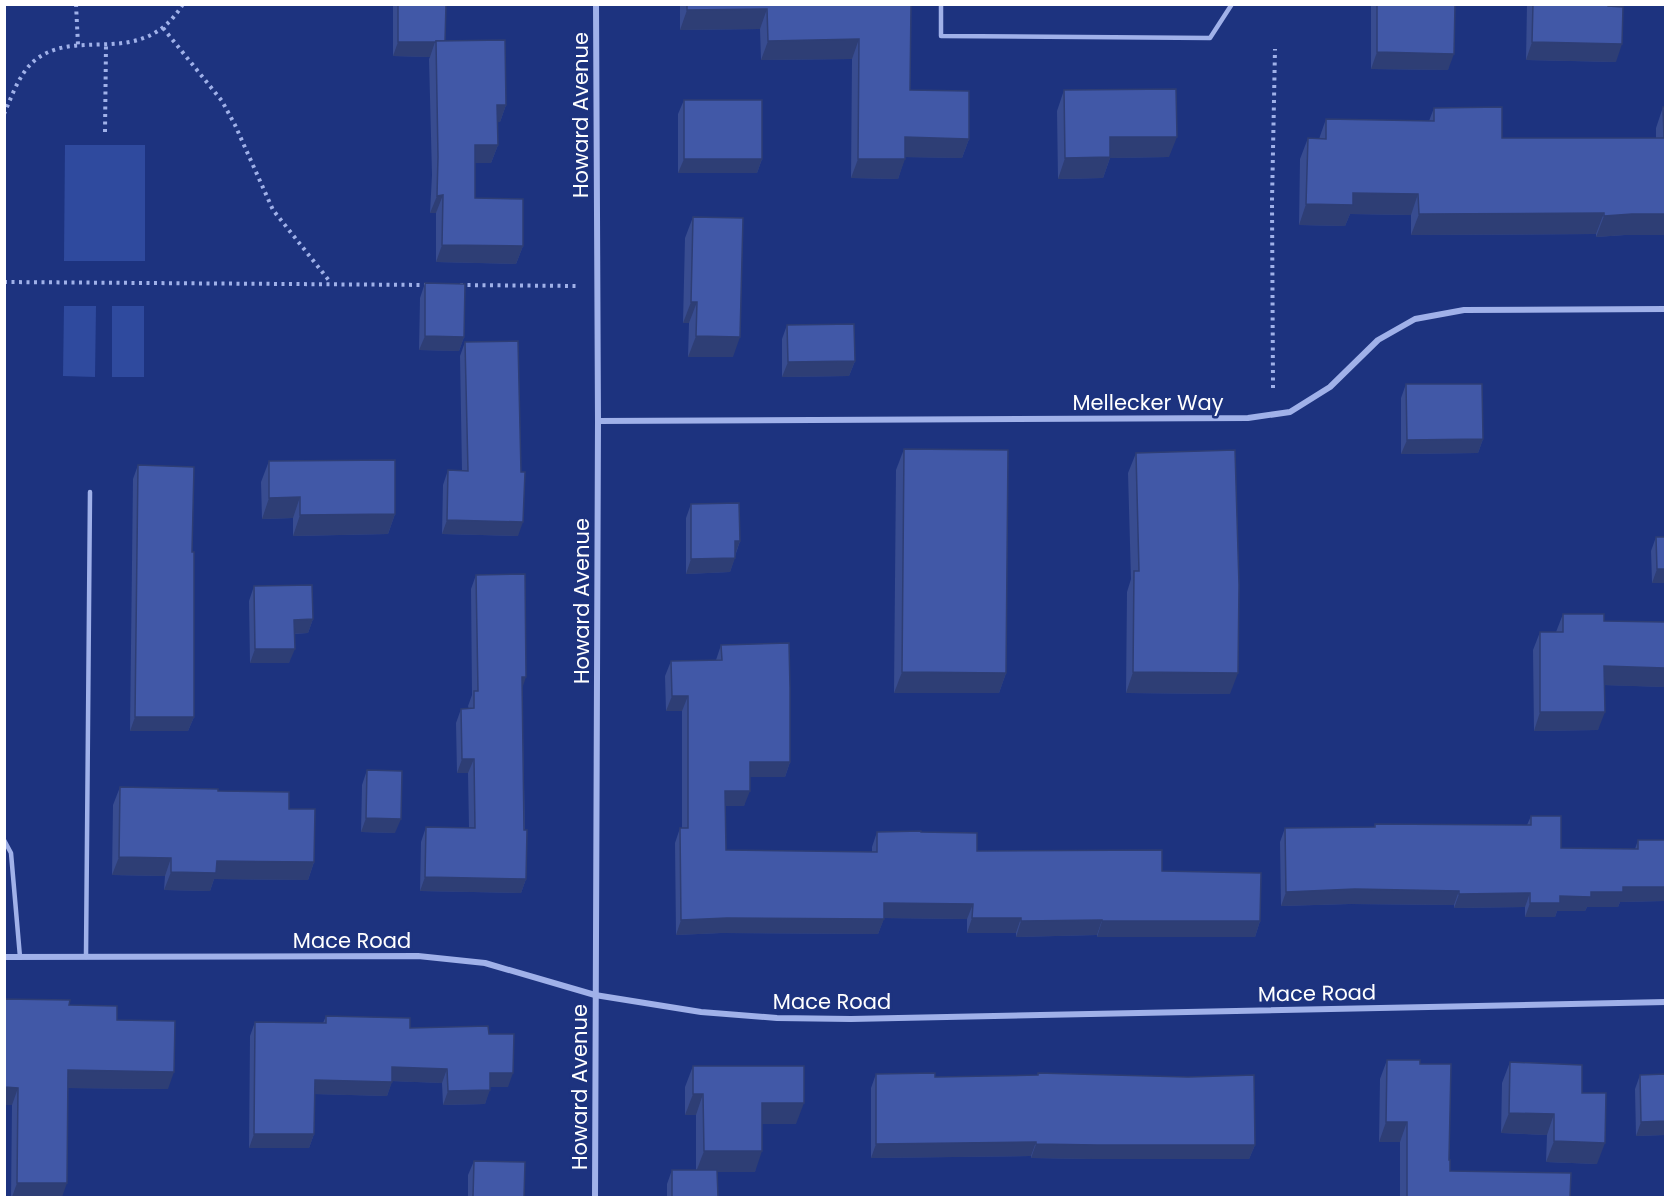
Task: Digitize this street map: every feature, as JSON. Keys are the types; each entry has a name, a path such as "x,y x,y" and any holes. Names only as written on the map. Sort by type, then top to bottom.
{"street":[{"name":"Howard Avenue","path":"595,1197 597,4"},
{"name":"Mellecker Way","path":"598,421 1248,418 1290,412 1330,387 1378,340 1414,319 1464,310 1665,309"},
{"name":"Mace Road","path":"4,957 418,956 485,963 596,995 701,1012 777,1018 851,1019 1665,1002"}],"lane":[{"path":"941,4 941,36 1210,38 1232,4"},
{"path":"86,957 90,492"},
{"path":"4,840 11,853 20,957"}],"path":[{"path":"76,4 78,45"},
{"path":"4,114 21,78 34,61 55,50 78,45 125,43 146,37 163,28 176,16 183,4"},
{"path":"163,28 222,101 236,125 273,210 332,284"},
{"path":"105,132 106,45"},
{"path":"1273,388 1272,190 1275,49"},
{"path":"4,282 436,285"},
{"path":"459,285 598,286"}],"shaded area":[{"path":"65,145 145,145 145,261 64,261"},
{"path":"64,306 96,306 95,377 63,376"},
{"path":"112,306 144,306 144,377 112,377"}],"building":[{"path":"398,4 446,4 445,41 398,42"},
{"path":"687,4 911,4 910,90 969,91 969,139 905,137 905,159 858,159 859,39 768,41 767,9 687,10"},
{"path":"1377,4 1455,4 1454,54 1377,52"},
{"path":"1533,4 1608,4 1608,6 1623,7 1622,44 1532,42"},
{"path":"505,40 506,105 497,105 498,145 475,145 475,198 523,199 523,246 442,245 443,195 437,196 436,41"},
{"path":"1176,89 1177,137 1110,137 1110,157 1065,158 1064,90"},
{"path":"684,100 762,100 762,159 684,159"},
{"path":"1502,107 1502,138 1664,138 1663,107 1665,107 1665,214 1604,216 1604,213 1419,214 1418,194 1353,193 1353,205 1306,204 1308,138 1326,139 1326,119 1434,121 1434,108"},
{"path":"693,217 743,218 740,337 696,336 697,302 691,302"},
{"path":"425,283 465,284 464,337 425,336"},
{"path":"854,324 855,361 788,362 787,325"},
{"path":"518,341 521,472 525,472 523,522 447,520 448,470 468,471 465,342"},
{"path":"1406,384 1482,384 1483,439 1407,440"},
{"path":"904,449 1008,450 1006,673 902,672"},
{"path":"1235,450 1239,585 1238,673 1133,672 1134,571 1139,571 1136,453"},
{"path":"395,460 395,514 300,515 300,497 269,498 269,461"},
{"path":"138,465 194,467 192,552 194,552 194,717 135,717"},
{"path":"739,503 740,541 735,541 735,558 691,559 691,504"},
{"path":"1656,537 1665,537 1665,569 1657,569"},
{"path":"525,574 526,677 522,677 524,830 527,830 526,879 425,877 426,827 475,828 474,759 462,759 461,709 474,708 474,691 478,691 476,575"},
{"path":"312,585 313,619 294,620 295,649 255,649 254,586"},
{"path":"1563,614 1604,614 1604,621 1665,622 1665,668 1604,666 1605,712 1540,712 1540,632 1563,632"},
{"path":"789,643 790,762 750,762 750,791 725,791 726,850 877,852 877,832 921,831 977,833 977,851 1162,850 1162,871 1261,873 1260,921 1021,921 1021,918 972,918 973,904 884,903 884,919 681,920 680,828 688,828 688,696 672,696 671,661 722,660 721,645"},
{"path":"367,770 402,771 401,819 366,818"},
{"path":"120,787 289,792 289,809 315,809 314,862 217,861 216,873 171,872 171,858 119,857"},
{"path":"1531,816 1561,816 1561,848 1638,849 1638,840 1665,840 1665,887 1623,887 1623,892 1591,892 1591,897 1560,896 1560,903 1530,903 1530,893 1459,894 1459,891 1355,889 1286,892 1285,828 1375,827 1375,824 1531,825"},
{"path":"4,999 70,1000 69,1005 117,1006 117,1020 175,1021 174,1072 68,1070 67,1183 17,1183 18,1088 4,1087"},
{"path":"326,1016 410,1018 410,1028 488,1026 489,1034 514,1034 513,1073 490,1073 490,1090 448,1091 447,1069 392,1067 392,1082 315,1080 314,1134 254,1134 255,1022 326,1023"},
{"path":"1387,1060 1420,1060 1420,1064 1451,1064 1450,1171 1571,1173 1570,1197 1407,1197 1407,1122 1386,1122"},
{"path":"1510,1062 1582,1065 1582,1093 1606,1093 1605,1143 1554,1141 1554,1114 1509,1113"},
{"path":"693,1066 804,1066 804,1103 762,1103 762,1151 704,1151 703,1094 693,1094"},
{"path":"935,1073 935,1077 1038,1075 1038,1073 1188,1077 1254,1075 1255,1145 1097,1145 1036,1144 1036,1142 876,1144 876,1074"},
{"path":"1665,1074 1665,1121 1641,1122 1640,1075"},
{"path":"474,1161 525,1162 524,1197 473,1197"},
{"path":"672,1170 717,1170 718,1197 672,1197"}]}
